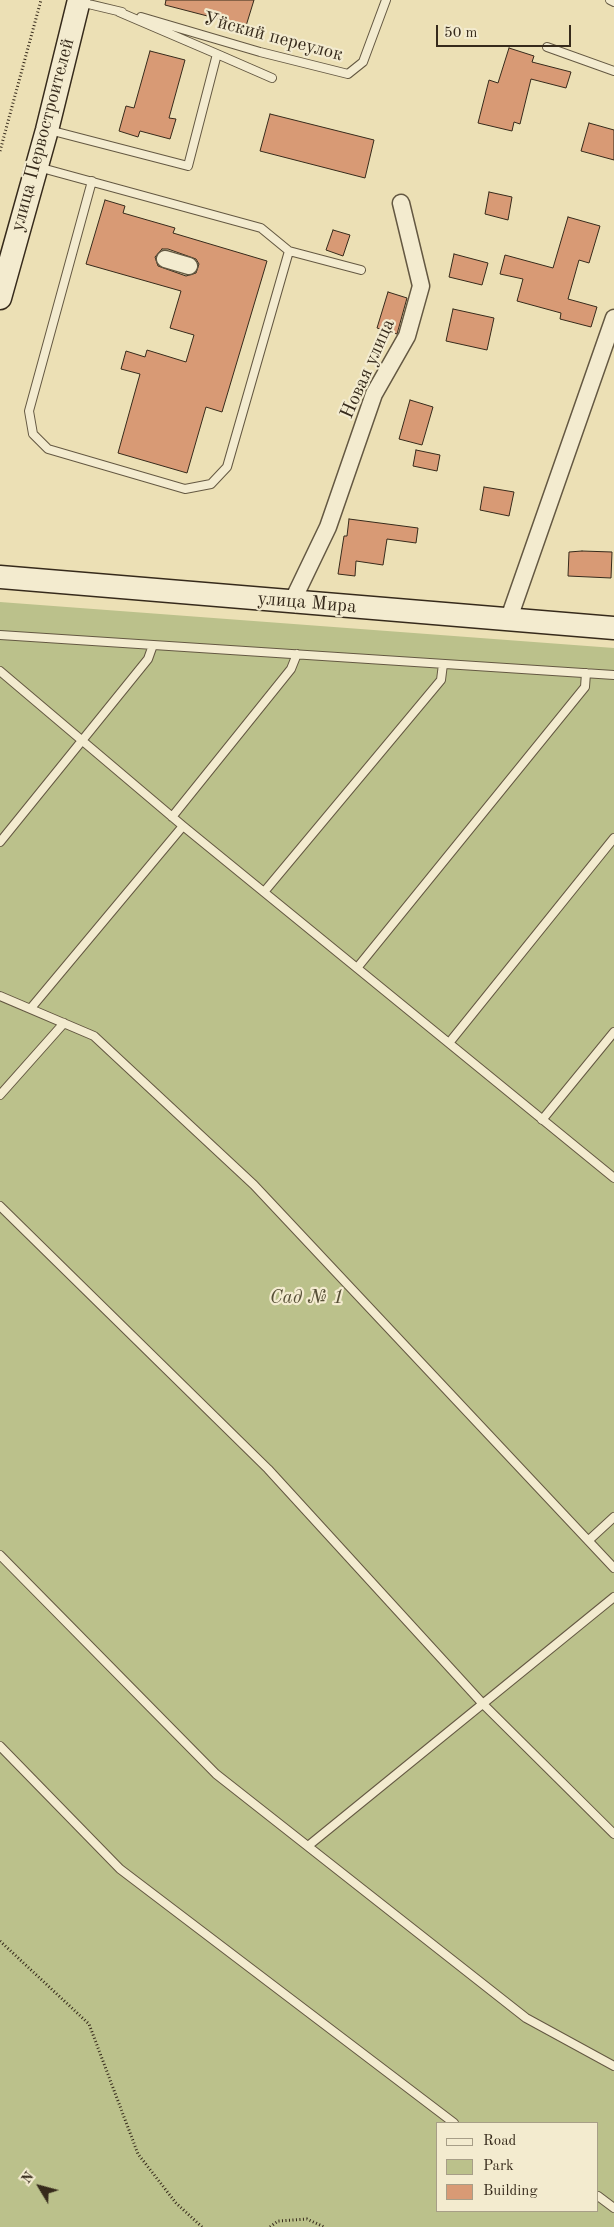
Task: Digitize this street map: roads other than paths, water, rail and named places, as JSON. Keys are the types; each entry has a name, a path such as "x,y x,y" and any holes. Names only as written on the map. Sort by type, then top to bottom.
{"main road":[{"name":"улица Первостроителей","path":"1,294 47,130 78,1"},
{"name":"улица Мира","path":"0,577 614,628"}],"street":[{"name":"Новая улица","path":"292,602 328,527 374,394 407,336 419,294 421,286 401,203"},
{"path":"166,259 188,266"},
{"path":"508,620 614,318"}],"lane":[{"name":"Уйский переулок","path":"78,1 260,52 348,74 363,62 386,0"},
{"path":"610,0 614,2"},
{"path":"119,12 272,78"},
{"path":"547,47 614,71"},
{"path":"47,130 188,166 217,54"},
{"path":"36,167 260,228 289,251 361,270"},
{"path":"92,181 29,411 33,434 48,449 185,489 211,484 227,467 289,251"},
{"path":"0,635 614,675"},
{"path":"0,842 148,659 153,645"},
{"path":"172,817 291,669 297,654"},
{"path":"264,892 442,680 443,664"},
{"path":"0,671 172,817 614,1178"},
{"path":"357,968 585,687 586,673"},
{"path":"31,1008 183,826"},
{"path":"449,1042 614,838"},
{"path":"0,996 94,1036 254,1185 614,1568"},
{"path":"0,1095 64,1023"},
{"path":"542,1120 614,1032"},
{"path":"0,1206 268,1469 483,1704 614,1834"},
{"path":"589,1540 614,1517"},
{"path":"0,1555 216,1774 526,2018 614,2066"},
{"path":"308,1846 614,1597"},
{"path":"0,1746 120,1869 453,2122"},
{"path":"599,2197 614,2208"}],"park label":[{"name":"Сад № 1","path":"307,1298"}]}
